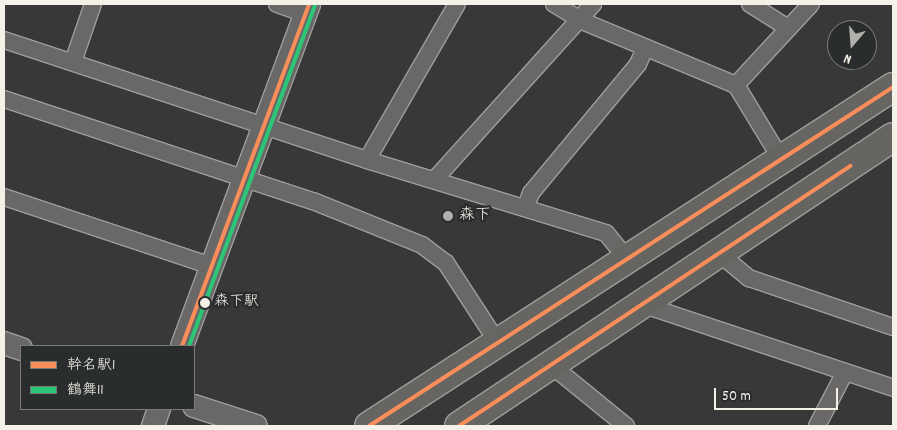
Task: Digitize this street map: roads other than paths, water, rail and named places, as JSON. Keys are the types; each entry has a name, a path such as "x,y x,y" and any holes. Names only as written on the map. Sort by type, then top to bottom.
{"highway":[{"path":"369,426 893,87"},
{"path":"458,426 641,304 720,254 893,136"}],"street":[{"path":"73,62 92,4"},
{"path":"182,345 212,266 242,176 307,9 277,4"},
{"path":"367,160 457,4"},
{"path":"554,4 582,21 736,85 781,159"},
{"path":"435,179 582,21 593,4"},
{"path":"750,4 788,28"},
{"path":"736,85 811,4"},
{"path":"4,40 367,160 526,206 606,233 627,259"},
{"path":"526,206 531,193 638,64 645,48"},
{"path":"4,99 242,176 377,226 436,253 498,343"},
{"path":"4,197 212,266"},
{"path":"720,254 749,278 893,326"},
{"path":"641,304 893,388"},
{"path":"4,343 20,349"},
{"path":"551,365 626,426"},
{"path":"817,426 845,372"},
{"path":"195,406 256,426"},
{"path":"153,426 160,410"}],"place":[{"name":"森下","path":"448,216"},
{"name":"森下駅","path":"205,303"}]}
